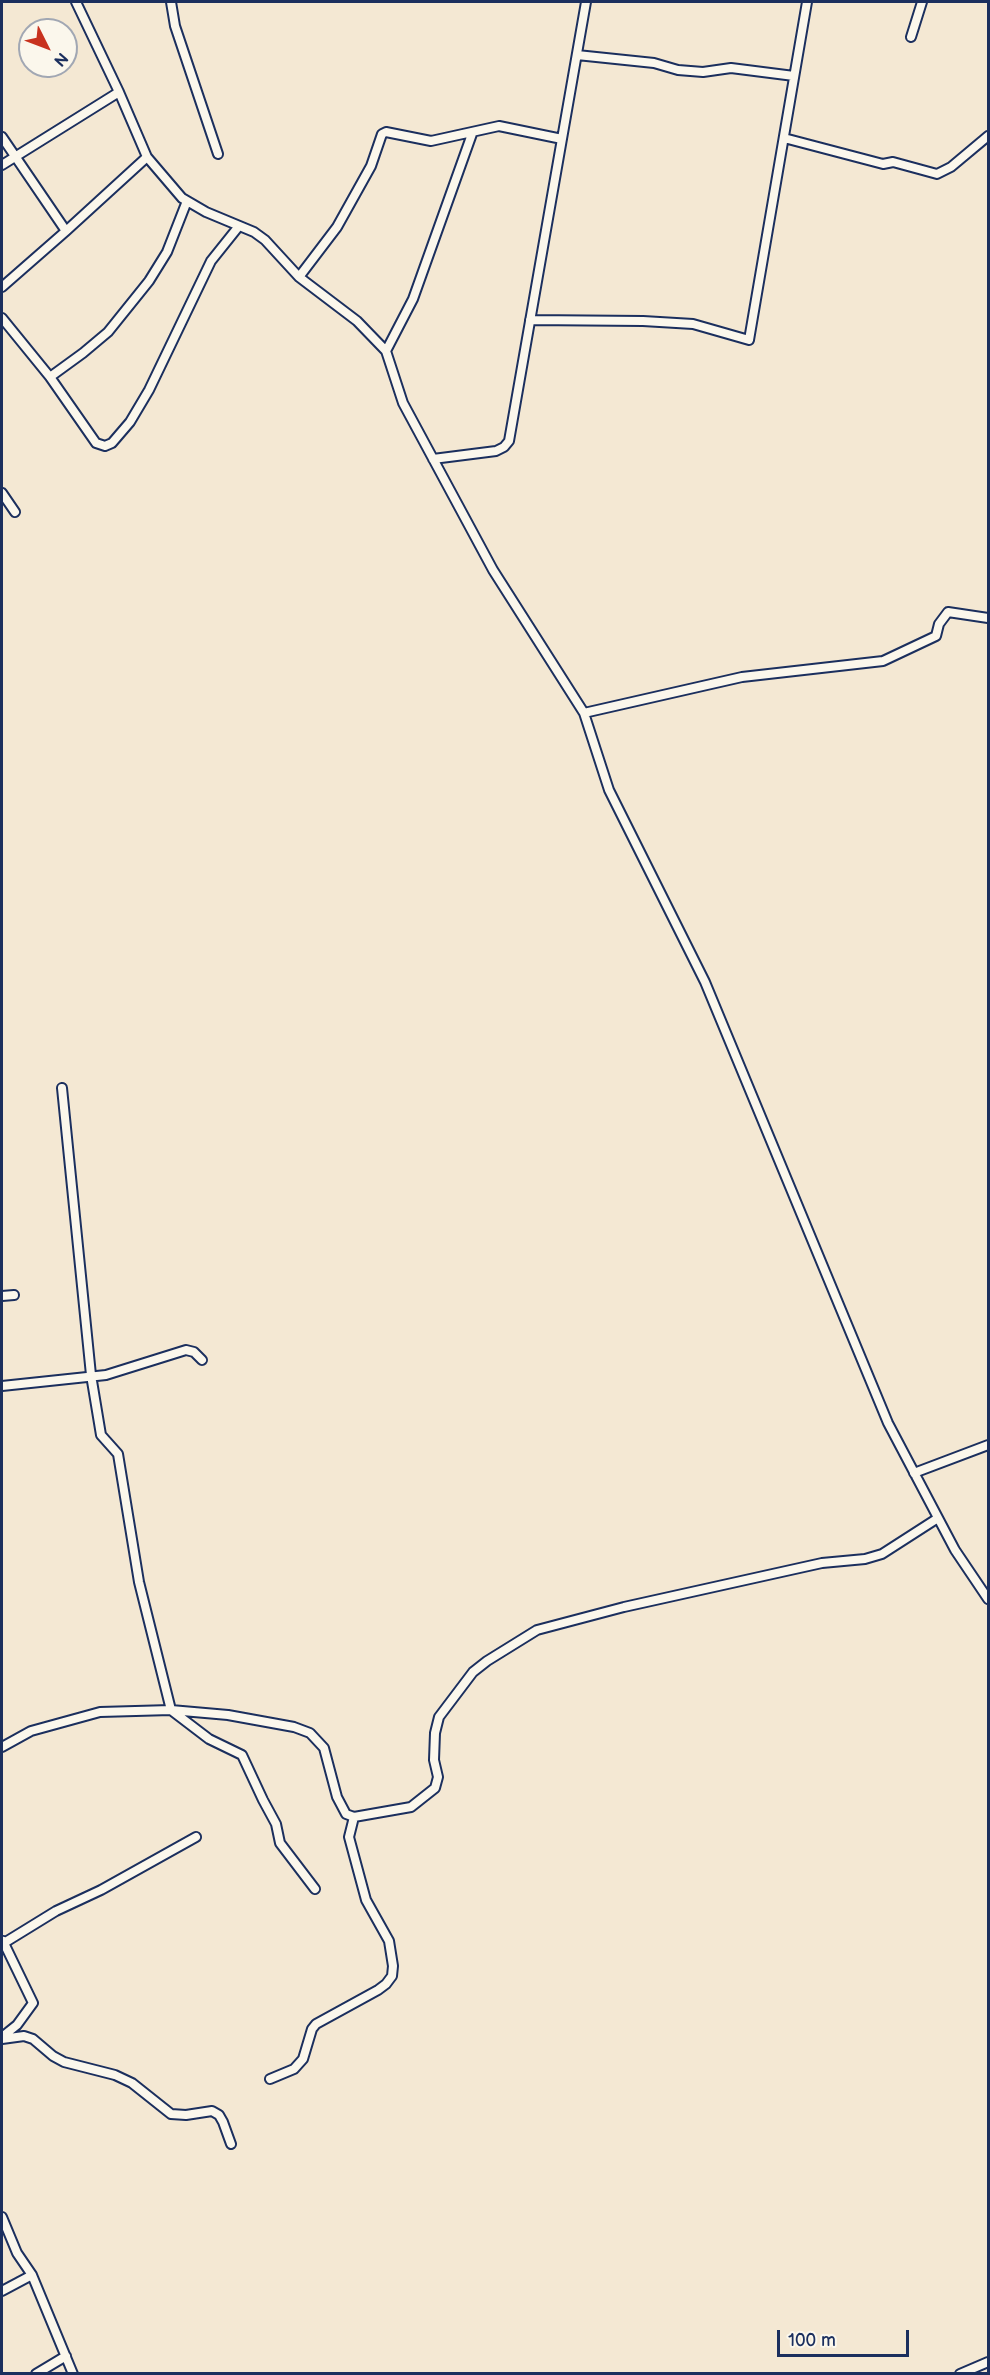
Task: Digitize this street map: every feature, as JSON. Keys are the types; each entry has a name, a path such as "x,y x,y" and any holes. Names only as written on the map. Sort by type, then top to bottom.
{"street":[{"path":"76,2 147,157 187,201 206,213 239,226 265,240 299,277 357,321 386,351 403,403 493,570 584,713 609,790 705,982 888,1423 954,1550 988,1599"},
{"path":"171,2 175,26 218,154"},
{"path":"433,459 496,450 504,447 509,441 586,2"},
{"path":"530,320 693,324 749,340 807,2"},
{"path":"911,37 922,2"},
{"path":"577,55 654,63 678,70 703,72 731,68 795,76"},
{"path":"2,165 119,92"},
{"path":"299,277 337,227 371,166 382,134 386,132 431,141 472,134 499,126 562,139"},
{"path":"386,351 413,299 472,134"},
{"path":"784,138 883,164 892,162 938,174 951,167 988,136"},
{"path":"2,137 66,231"},
{"path":"2,287 147,157"},
{"path":"50,376 108,332 149,281 167,252 187,201"},
{"path":"2,318 50,376 96,443 105,446 112,443 130,422 149,390 211,261 239,226"},
{"path":"2,493 15,512"},
{"path":"584,713 742,678 883,661 936,636 939,624 948,612 988,618"},
{"path":"62,1088 92,1376 101,1435 118,1454 139,1582 171,1710 209,1739 242,1755 262,1800 276,1824 280,1843 315,1889"},
{"path":"2,1296 14,1295"},
{"path":"2,1386 106,1375 186,1350 194,1352 202,1360"},
{"path":"914,1473 988,1445"},
{"path":"2,1747 31,1731 100,1712 171,1710 228,1715 294,1727 310,1733 324,1748 341,1808 346,1814 354,1817 411,1807 435,1788 438,1777 434,1760 435,1733 439,1717 473,1672 537,1630 624,1607 822,1563 865,1559 882,1554 938,1518"},
{"path":"270,2079 294,2070 303,2059 316,2024 378,1990 387,1984 392,1976 393,1966 389,1941 366,1900 349,1837 354,1817"},
{"path":"2,2038 17,2025 33,2003 3,1941 196,1837"},
{"path":"2,2038 24,2036 33,2039 64,2062 115,2075 132,2083 171,2114 186,2115 212,2111 224,2122 231,2144"},
{"path":"2,2217 17,2253 32,2275 73,2373"},
{"path":"2,2291 32,2275"},
{"path":"36,2373 66,2356"},
{"path":"960,2373 988,2362"}]}
